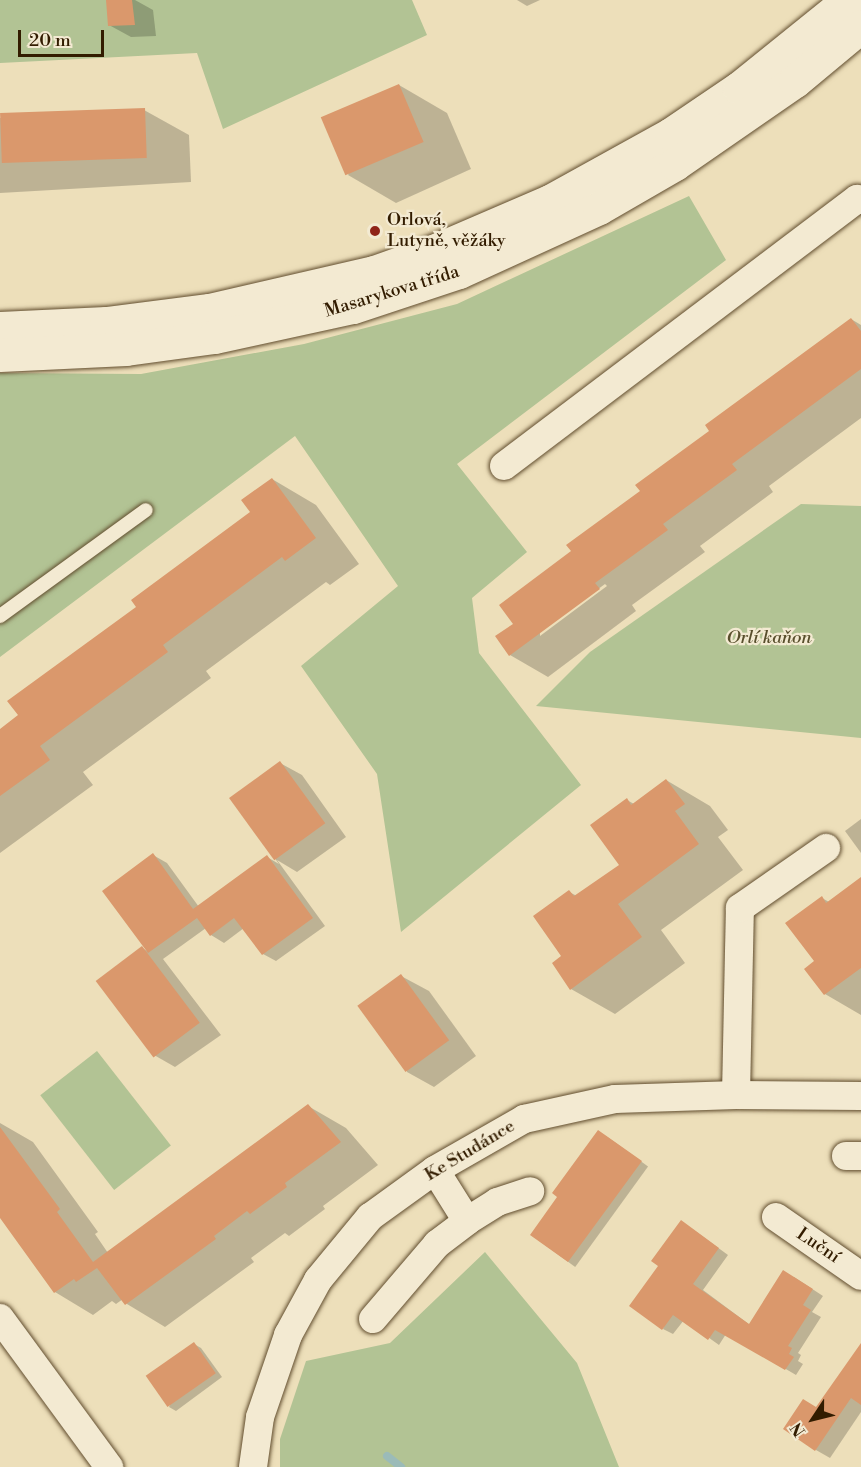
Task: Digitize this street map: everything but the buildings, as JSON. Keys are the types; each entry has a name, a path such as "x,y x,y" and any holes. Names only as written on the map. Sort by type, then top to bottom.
{"street":[{"name":"Masarykova třída","path":"0,328 106,323 209,310 374,272 436,250 550,201 671,134 755,76 848,0"},
{"name":"Masarykova třída","path":"0,356 126,349 214,337 354,307 459,272 599,208 675,164 795,81 861,26"},
{"path":"504,466 857,199 861,200"},
{"path":"736,1095 740,908 826,848"},
{"name":"Ke Studánce","path":"253,1467 260,1417 288,1335 318,1280 370,1217 435,1170 524,1119 615,1099 736,1095 861,1096"},
{"path":"435,1170 467,1221"},
{"path":"373,1319 437,1244 497,1202 530,1191"},
{"name":"Luční","path":"776,1217 861,1276"},
{"path":"1,1320 109,1467"}],"lane":[{"path":"0,616 146,510"}],"green space":[{"path":"0,0 412,0 427,35 223,129 197,53 0,63"},
{"path":"689,196 726,260 457,464 527,552 472,598 479,653 581,785 401,932 377,774 301,666 398,586 295,436 0,657 0,373 141,374 304,344 457,304"},
{"name":"Orlí kaňon","path":"801,504 861,506 861,738 536,706 590,652"},
{"path":"97,1051 171,1146 114,1190 40,1095"},
{"path":"485,1252 577,1363 619,1467 280,1467 280,1439 306,1361 390,1343"}],"waterway":[{"path":"387,1456 401,1467"}],"place":[{"name":"Orlová, Lutyně, věžáky","path":"375,231"}]}
